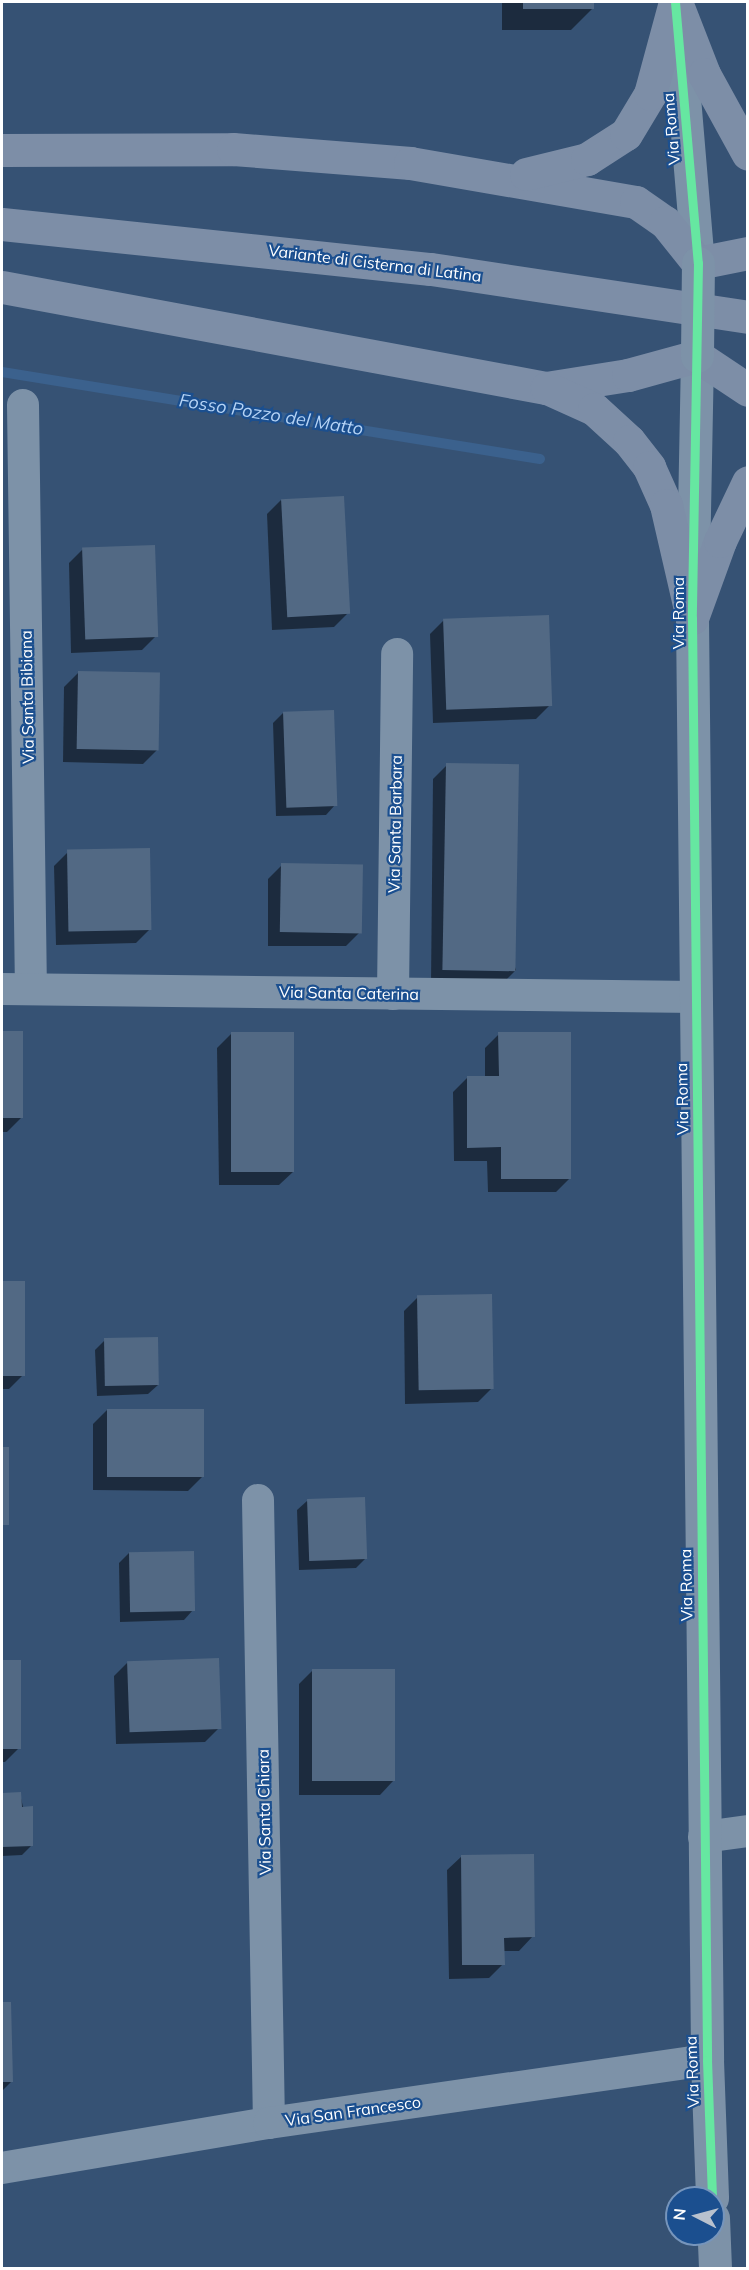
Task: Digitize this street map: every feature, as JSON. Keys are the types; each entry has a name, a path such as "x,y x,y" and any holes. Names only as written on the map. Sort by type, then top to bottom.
{"main road":[{"path":"675,2 704,74 747,154"},
{"path":"498,177 570,165 603,153 626,134 650,94 675,2"},
{"path":"2,150 256,150 410,163 636,202 666,222 698,263 747,253"},
{"name":"Variante di Cisterna di Latina","path":"2,224 431,269 747,316"},
{"path":"2,287 546,388 594,409 629,441 649,467 666,505 692,618"},
{"path":"546,388 628,375 697,356 747,390"},
{"path":"692,618 724,532 747,482"}],"street":[{"name":"Via Roma","path":"675,2 698,263 692,618 706,2060 711,2186"},
{"name":"Via Santa Bibiana","path":"16,989 23,405"},
{"name":"Via Santa Barbara","path":"393,994 397,654"},
{"name":"Via Santa Caterina","path":"16,989 696,998"},
{"name":"Via Santa Chiara","path":"258,1500 269,2123"},
{"path":"704,1837 747,1831"},
{"name":"Via San Francesco","path":"2,2168 269,2123 706,2060"},
{"path":"714,2246 715,2268"}],"building":[{"path":"523,2 594,2 594,9 523,9"},
{"path":"344,496 350,614 287,617 281,499"},
{"path":"155,545 158,637 85,639 82,548"},
{"path":"549,615 552,706 446,710 443,619"},
{"path":"78,671 160,672 159,750 77,749"},
{"path":"334,710 337,806 286,808 283,712"},
{"path":"446,763 519,764 515,971 442,970"},
{"path":"150,848 151,930 68,931 67,849"},
{"path":"281,863 363,864 362,933 280,932"},
{"path":"2,1031 23,1031 23,1118 2,1118"},
{"path":"231,1032 294,1032 294,1172 231,1172"},
{"path":"498,1032 571,1032 571,1179 501,1179 501,1147 467,1148 467,1076 499,1076"},
{"path":"2,1281 25,1281 25,1376 2,1376"},
{"path":"492,1294 494,1389 419,1390 417,1295"},
{"path":"158,1337 159,1385 105,1386 104,1338"},
{"path":"107,1409 204,1409 204,1477 107,1477"},
{"path":"2,1447 9,1447 9,1525 2,1525"},
{"path":"365,1497 367,1559 309,1561 307,1499"},
{"path":"194,1551 195,1611 130,1612 129,1552"},
{"path":"219,1658 221,1729 130,1732 127,1661"},
{"path":"2,1660 21,1660 21,1749 2,1749"},
{"path":"312,1669 395,1669 395,1781 312,1781"},
{"path":"21,1792 22,1807 33,1806 33,1846 2,1847 2,1793"},
{"path":"534,1854 535,1937 504,1938 505,1965 462,1965 461,1855"},
{"path":"2,2002 11,2002 13,2082 2,2082"}],"waterway":[{"name":"Fosso Pozzo del Matto","path":"2,372 540,459"}],"cycle path":[{"path":"675,2 698,263 692,618 707,2060 712,2186"}]}
